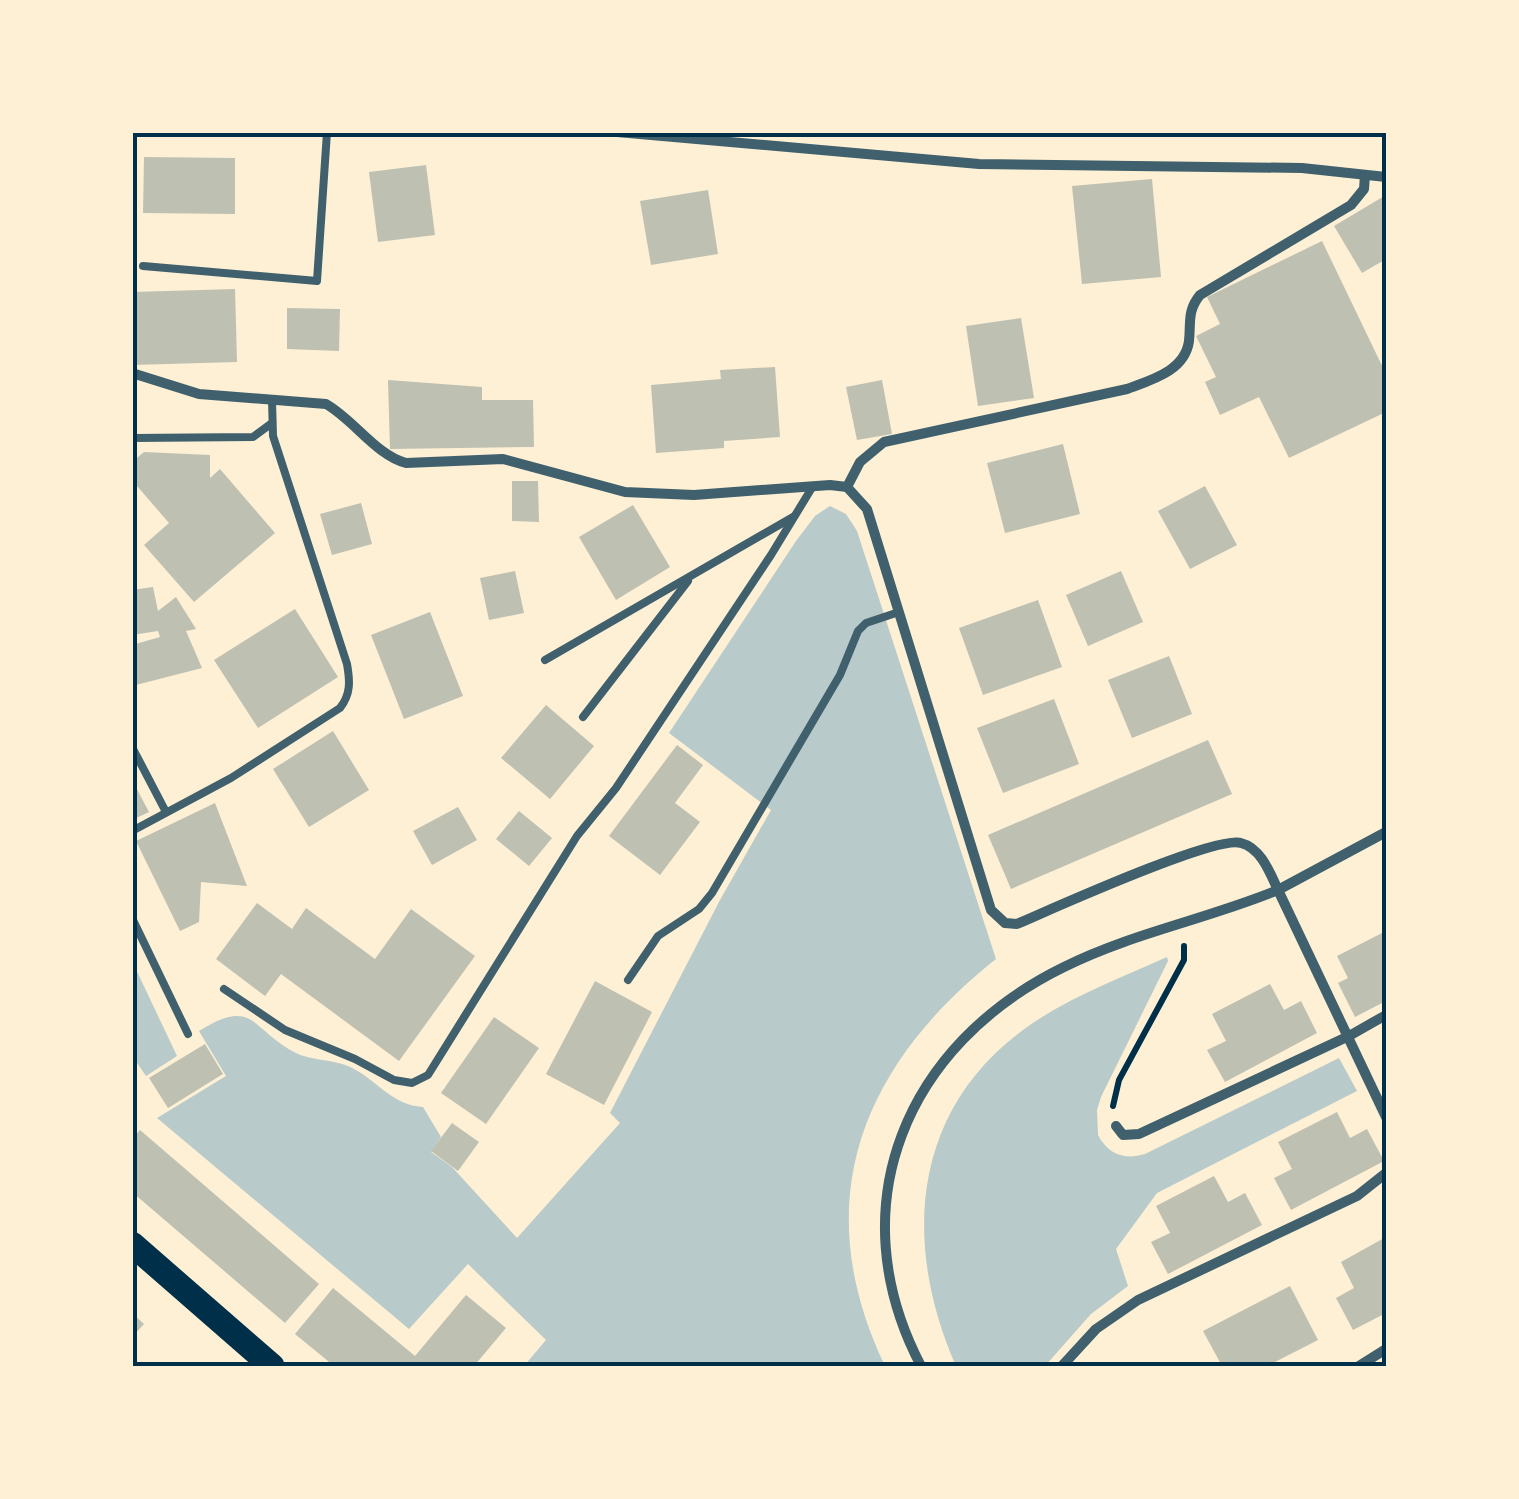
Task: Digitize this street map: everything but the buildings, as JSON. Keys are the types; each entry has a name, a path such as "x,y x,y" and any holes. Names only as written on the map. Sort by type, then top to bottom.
{"main road":[{"path":"132,1244 272,1366"}],"street":[{"path":"618,132 979,164 1284,168 1386,177"},
{"path":"847,487 860,462 884,442 1127,389 1163,375 1184,356 1189,344 1189,313 1200,294 1351,205 1364,189 1365,175"},
{"path":"132,373 199,394 326,404 342,413 384,453 406,462 503,459 625,492 694,495 847,487 866,509 992,910 999,920 1017,924 1137,874 1231,841 1249,846 1258,854 1278,890 1386,1117"},
{"path":"921,1366 892,1286 883,1218 895,1154 920,1097 962,1042 1008,1000 1064,966 1278,890 1386,832"},
{"path":"1116,1126 1127,1137 1138,1134 1349,1036 1386,1014"},
{"path":"1062,1366 1096,1329 1138,1300 1357,1196 1386,1174"},
{"path":"1359,1366 1386,1350"}],"lane":[{"path":"143,266 316,280 327,132"},
{"path":"132,831 232,778 340,708 347,698 347,664 273,436 272,400"},
{"path":"132,438 253,438 272,423"},
{"path":"224,988 285,1030 394,1080 412,1082 428,1075 577,836 616,788 813,486"},
{"path":"546,660 796,514"},
{"path":"582,717 690,577"},
{"path":"628,980 658,936 700,909 712,894 840,675 858,632 866,623 899,612"},
{"path":"132,746 166,812"},
{"path":"132,918 188,1034"}],"path":[{"path":"1116,1126 1113,1098 1119,1080 1185,956 1178,926"}],"shaded area":[{"path":"830,506 846,514 857,531 996,959 949,1001 910,1045 881,1092 860,1142 850,1194 850,1249 862,1306 885,1366 524,1366 546,1340 468,1264 409,1329 157,1118 226,1076 199,1031 217,1021 242,1016 294,1052 348,1066 401,1101 423,1107 441,1137 431,1152 452,1167 517,1238 620,1123 610,1113 771,810 669,733 796,541 815,516"},
{"path":"1167,957 1097,1110 1098,1135 1112,1151 1124,1156 1145,1154 1339,1058 1357,1091 1157,1193 1116,1249 1128,1286 1091,1314 1045,1366 956,1366 939,1321 928,1275 924,1229 927,1184 938,1141 957,1101 986,1063 1023,1030 1057,1008"},
{"path":"133,963 177,1056 146,1076 133,1057"}]}
